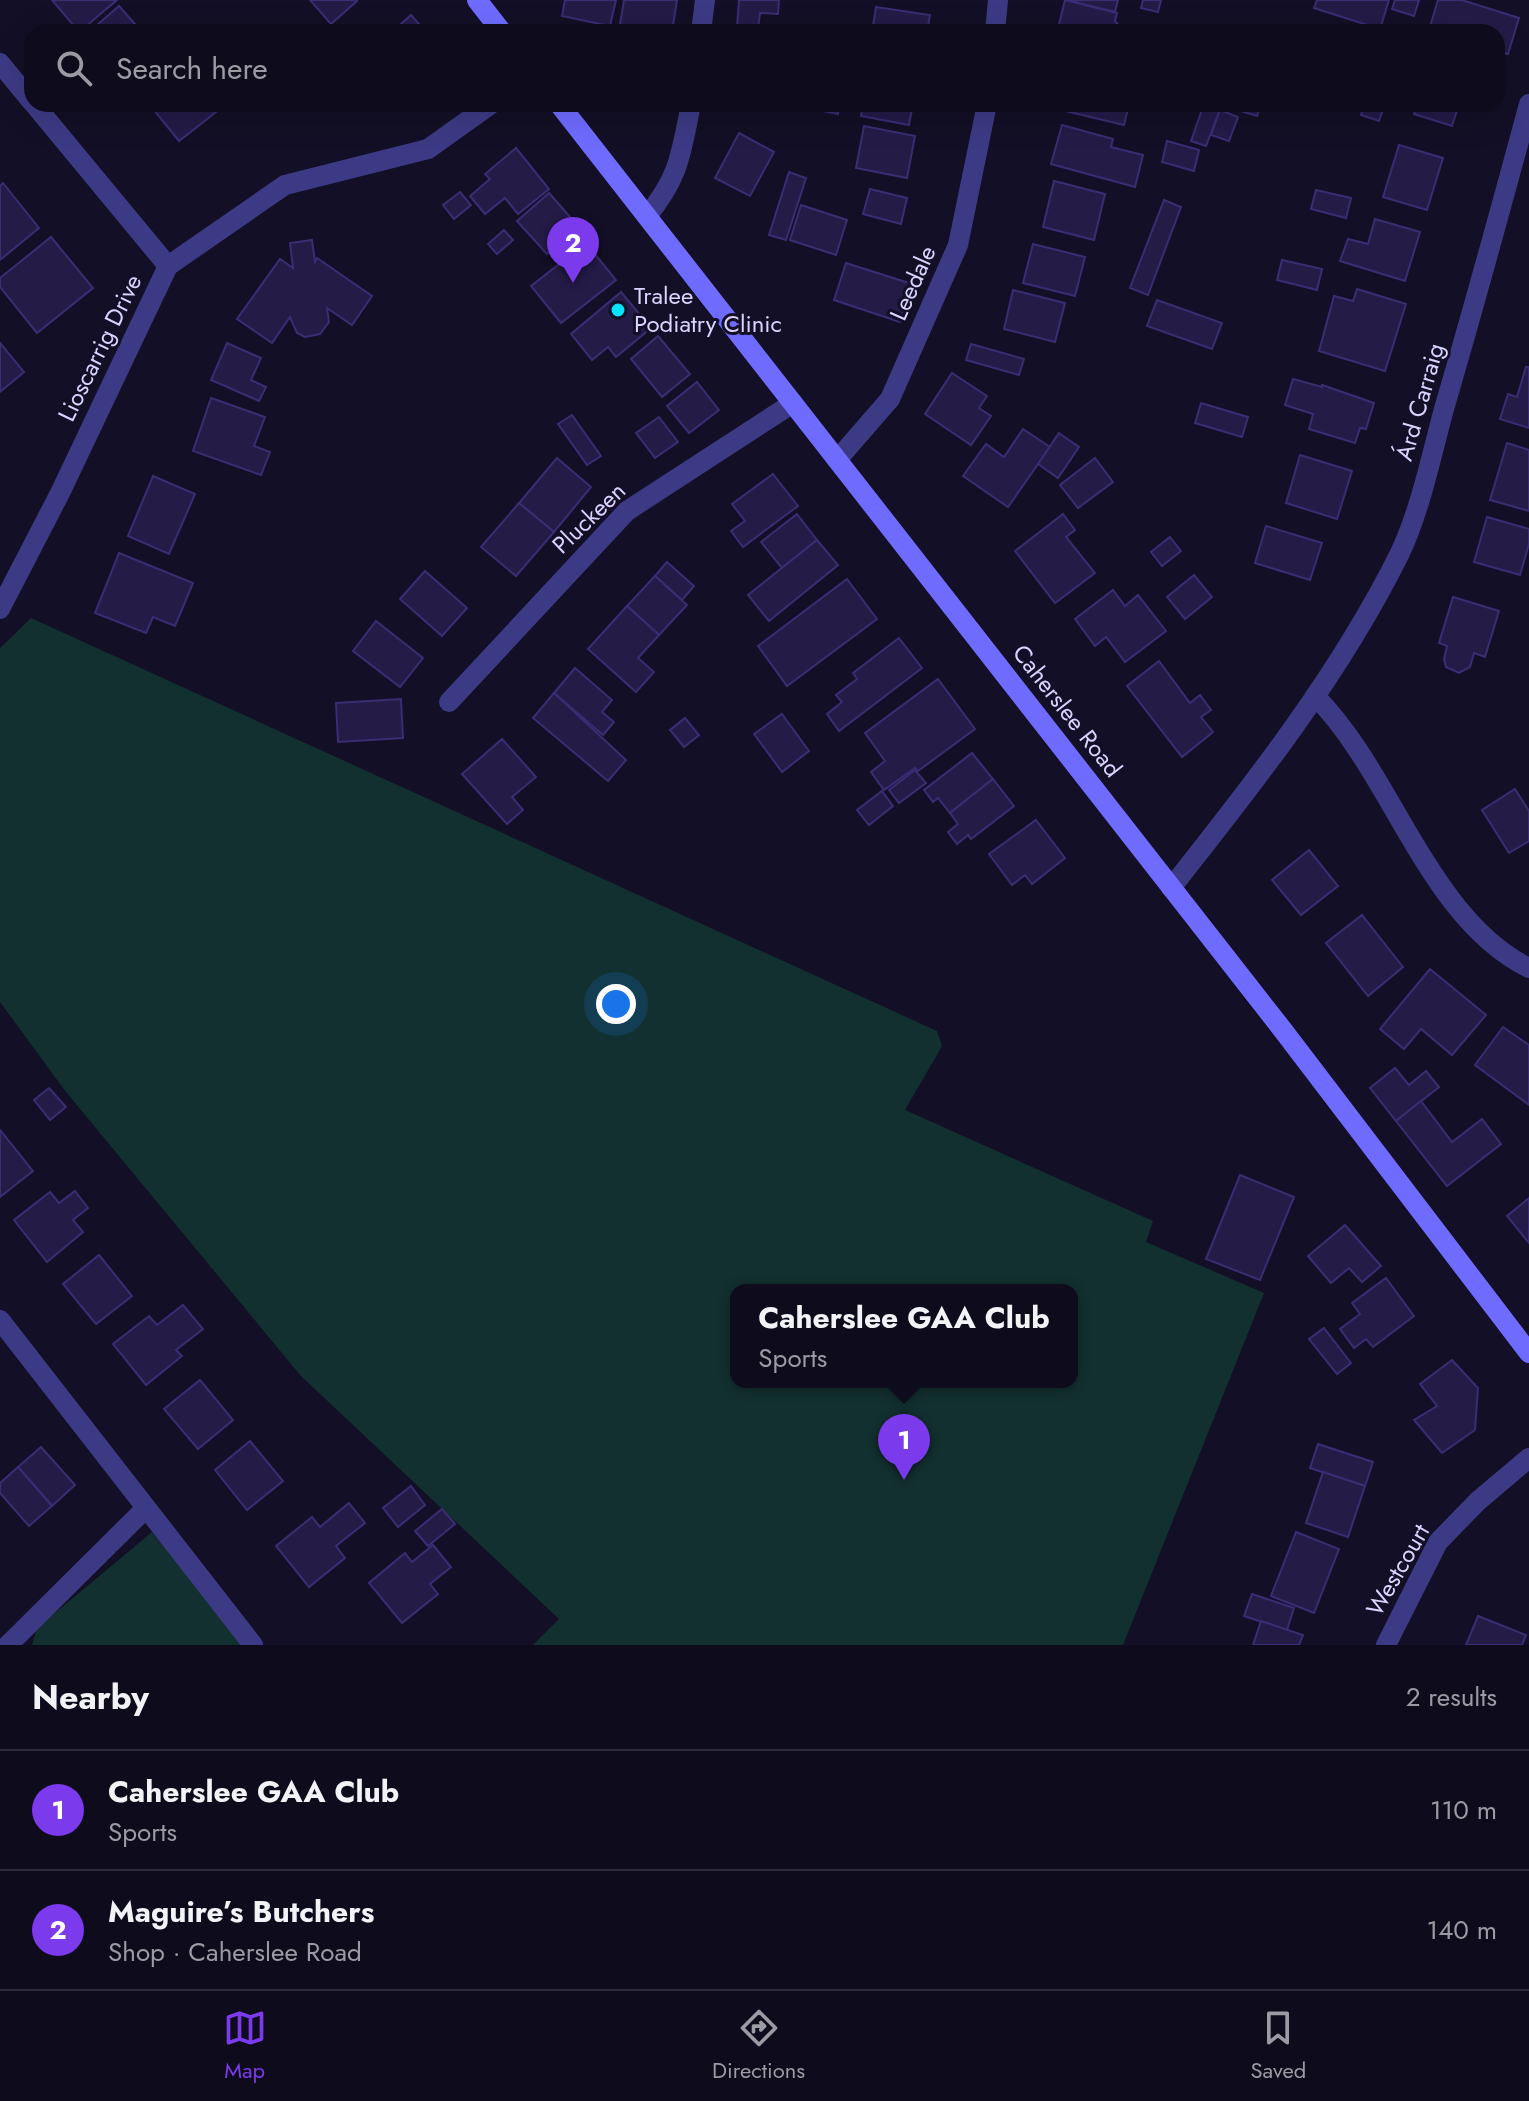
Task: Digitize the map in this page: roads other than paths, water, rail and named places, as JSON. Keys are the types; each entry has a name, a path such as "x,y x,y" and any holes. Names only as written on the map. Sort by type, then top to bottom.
{"main road":[{"path":"477,0 496,24"},
{"name":"Caherslee Road","path":"565,112 1171,888 1529,1353"}],"street":[{"path":"702,24 705,0"},
{"path":"996,24 998,0"},
{"path":"0,63 24,92"},
{"name":"Árd Carraig","path":"1171,888 1247,793 1315,696 1368,611 1401,550 1467,336 1529,104"},
{"path":"40,112 168,266"},
{"name":"Lioscarrig Drive","path":"0,609 168,266 285,185 428,149 480,112"},
{"path":"647,216 669,189 679,166 689,112"},
{"name":"Leedale","path":"837,460 890,399 958,245 985,112"},
{"name":"Pluckeen","path":"449,702 627,511 793,403"},
{"path":"1315,696 1345,726 1442,887 1499,953 1529,968"},
{"path":"0,1320 253,1645"},
{"name":"Westcourt","path":"1386,1645 1438,1542 1478,1501 1529,1458"},
{"path":"8,1645 146,1508"}],"place":[{"name":"Maguire’s Butchers","path":"573,283"},
{"name":"Tralee Podiatry Clinic","path":"618,310"},
{"name":"Caherslee GAA Club","path":"904,1480"}]}
